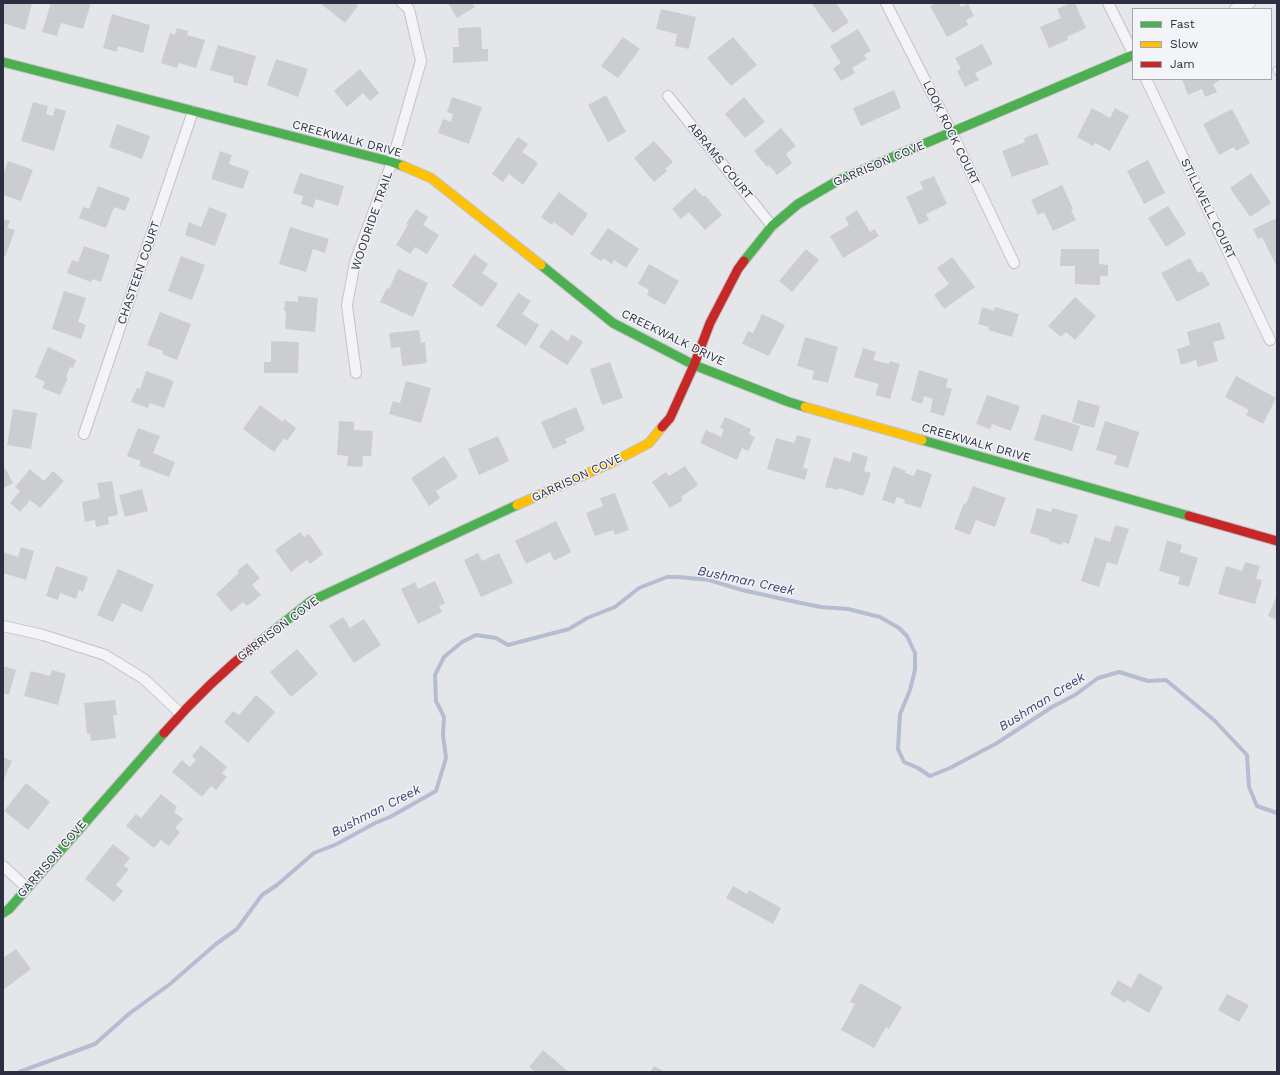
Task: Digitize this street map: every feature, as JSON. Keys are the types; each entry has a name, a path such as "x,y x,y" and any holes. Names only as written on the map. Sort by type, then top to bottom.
{"street":[{"name":"WOODRIDE TRAIL","path":"356,373 347,305 356,262 392,162 421,60 409,9 402,3"},
{"name":"LOOK ROCK COURT","path":"886,3 952,133 1014,263"},
{"path":"1108,3 1132,52"},
{"path":"1238,8 1250,3"},
{"name":"GARRISON COVE","path":"3,913 9,909 26,887 181,714 239,658 311,601 488,518 613,462 649,443 670,418 694,365 710,323 738,269 772,226 798,204 839,180 952,133 1132,54"},
{"name":"CREEKWALK DRIVE","path":"3,62 392,162 431,178 491,224 613,323 694,365 789,402 1277,541"},
{"name":"STILLWELL COURT","path":"1146,80 1270,340"},
{"name":"ABRAMS COURT","path":"668,96 772,226"},
{"name":"CHASTEEN COURT","path":"84,434 193,111"},
{"path":"3,626 43,635 105,655 144,679 181,714"},
{"path":"3,866 26,887"}],"building":[{"path":"3,3 32,3 25,30 3,23"},
{"path":"51,3 91,3 83,29 61,23 57,36 42,32"},
{"path":"320,3 355,3 358,6 345,23"},
{"path":"448,3 472,3 475,7 457,18"},
{"path":"836,3 849,22 833,33 812,4"},
{"path":"936,3 959,3 961,7 968,4 974,16 966,20 968,25 947,37 930,6"},
{"path":"1071,3 1075,3 1086,28 1067,37 1068,40 1049,48 1040,27 1061,18 1057,9"},
{"path":"661,9 696,17 689,49 675,46 677,34 656,29"},
{"path":"112,14 150,25 143,53 118,46 117,52 103,48"},
{"path":"481,27 482,49 488,49 488,61 453,63 453,47 459,47 458,28"},
{"path":"177,28 188,31 187,35 205,40 196,68 179,63 177,68 161,63 170,33 175,35"},
{"path":"858,29 871,51 864,55 867,59 852,68 855,73 841,81 833,68 841,63 830,46"},
{"path":"623,37 640,49 618,78 601,66"},
{"path":"733,37 757,65 731,86 707,58"},
{"path":"982,44 993,64 975,73 979,80 965,87 957,71 961,69 955,58"},
{"path":"218,45 256,56 247,86 233,82 234,77 210,70"},
{"path":"276,59 308,69 298,97 267,85"},
{"path":"360,69 379,93 370,101 363,93 347,107 334,91"},
{"path":"1182,80 1219,80 1213,84 1217,92 1205,97 1202,89 1188,95"},
{"path":"894,90 901,108 861,126 853,108"},
{"path":"606,95 626,132 608,142 588,105"},
{"path":"452,97 482,107 469,144 438,133 443,119 451,122 453,114 447,112"},
{"path":"744,97 765,122 745,138 725,114"},
{"path":"33,102 48,106 46,114 53,116 55,108 66,111 54,151 21,141"},
{"path":"1092,108 1110,118 1115,108 1129,116 1110,151 1095,143 1093,146 1077,137"},
{"path":"1232,109 1250,143 1236,151 1234,147 1219,155 1203,124"},
{"path":"117,124 150,136 142,159 109,147"},
{"path":"781,128 796,146 786,154 792,163 777,175 769,165 767,167 754,151"},
{"path":"1037,133 1049,164 1012,177 1002,151 1025,142 1024,138"},
{"path":"518,137 528,144 522,152 538,163 523,185 509,174 503,182 492,174"},
{"path":"654,141 673,162 665,169 667,171 654,182 634,158"},
{"path":"220,151 232,155 229,164 249,171 243,189 211,179"},
{"path":"1148,160 1165,193 1144,204 1127,171"},
{"path":"8,161 33,170 21,201 3,195 3,175"},
{"path":"300,173 344,186 338,206 316,199 313,208 301,204 303,196 293,193"},
{"path":"1251,173 1271,203 1250,217 1230,188"},
{"path":"934,176 947,204 926,214 929,220 919,225 906,197 923,189 920,182"},
{"path":"1062,185 1073,209 1071,210 1076,220 1053,231 1044,212 1038,215 1031,200"},
{"path":"98,186 130,198 125,211 114,207 106,228 79,218 83,207 89,209"},
{"path":"695,188 703,197 705,195 722,215 705,230 689,212 681,219 672,209"},
{"path":"559,192 588,214 572,236 554,222 552,225 541,217"},
{"path":"1168,206 1186,234 1166,247 1148,218"},
{"path":"209,207 227,214 215,246 185,235 189,222 201,227"},
{"path":"416,209 428,217 423,225 439,235 427,254 415,247 410,254 396,245 408,225 406,224"},
{"path":"857,210 870,232 874,229 879,236 843,258 830,236 849,225 845,218"},
{"path":"1277,218 1276,265 1262,237 1258,239 1253,229"},
{"path":"3,219 10,221 7,228 15,230 5,257 3,256"},
{"path":"290,227 329,239 325,253 313,249 306,272 279,264"},
{"path":"608,228 639,249 626,268 614,260 612,264 603,258 601,261 590,254"},
{"path":"84,246 110,255 101,282 93,279 91,282 67,273 72,260 78,262"},
{"path":"806,249 819,260 792,292 779,281"},
{"path":"1061,249 1099,249 1099,264 1108,265 1108,276 1100,276 1100,285 1075,284 1075,266 1060,266"},
{"path":"474,254 488,264 482,273 498,284 482,307 452,286"},
{"path":"181,256 205,265 192,300 168,291"},
{"path":"952,257 975,287 944,309 934,295 949,284 937,268"},
{"path":"1190,258 1198,273 1202,271 1210,285 1177,302 1161,273"},
{"path":"649,264 679,281 665,305 647,295 649,290 638,284"},
{"path":"398,269 428,283 413,317 380,302 387,288 389,289"},
{"path":"64,291 86,298 78,322 86,325 81,339 52,329"},
{"path":"518,293 531,301 522,314 539,325 526,346 496,326"},
{"path":"298,296 318,298 315,332 285,329 285,301 298,302"},
{"path":"1075,297 1096,316 1075,340 1066,332 1061,337 1048,326"},
{"path":"982,307 994,311 995,307 1019,314 1012,337 988,330 989,327 978,324"},
{"path":"160,312 191,324 177,360 162,354 163,351 147,345"},
{"path":"762,314 785,325 769,356 742,344 748,331 753,333"},
{"path":"1220,322 1225,339 1213,342 1218,361 1198,367 1196,360 1181,365 1177,349 1190,345 1187,332"},
{"path":"551,329 568,341 572,334 583,342 567,365 539,347"},
{"path":"419,330 421,343 425,342 427,363 402,366 400,347 391,348 389,333"},
{"path":"805,337 838,347 828,383 812,379 814,371 797,366"},
{"path":"271,341 299,342 298,373 264,373 264,362 271,362"},
{"path":"48,347 76,360 73,368 70,367 66,377 68,378 60,395 42,388 45,382 35,377"},
{"path":"863,348 876,352 873,360 889,364 890,361 900,364 890,399 875,395 879,384 854,377"},
{"path":"610,362 623,398 602,405 590,369"},
{"path":"919,370 948,379 946,387 952,389 944,416 930,412 933,399 924,396 922,404 911,400"},
{"path":"146,371 174,381 164,408 150,403 148,408 131,402 137,388 140,389"},
{"path":"1236,376 1276,398 1263,424 1246,415 1249,410 1225,397"},
{"path":"406,381 431,388 421,423 389,414 393,401 400,403"},
{"path":"987,395 1020,406 1011,431 992,424 990,429 976,424"},
{"path":"1078,400 1100,406 1094,428 1072,422"},
{"path":"260,405 283,422 284,419 296,428 287,441 284,438 274,452 243,429"},
{"path":"576,407 585,430 565,439 567,443 553,449 541,422"},
{"path":"13,409 37,413 31,449 7,445"},
{"path":"1042,414 1080,426 1072,451 1034,440"},
{"path":"725,417 751,429 749,434 755,437 748,451 742,448 737,460 700,443 706,430 721,437 724,430 720,428"},
{"path":"339,421 354,422 354,430 373,431 371,456 363,456 362,467 347,466 348,456 337,455"},
{"path":"1105,421 1139,432 1128,468 1114,464 1117,456 1096,450"},
{"path":"138,428 160,436 153,453 175,462 169,477 139,466 141,461 127,456"},
{"path":"797,435 811,439 803,468 808,469 805,480 767,469 776,438 794,443"},
{"path":"498,436 509,461 479,475 468,449"},
{"path":"853,452 868,457 864,471 871,473 863,496 839,488 838,490 825,487 834,457 850,462"},
{"path":"444,456 458,477 436,491 440,498 429,506 411,478"},
{"path":"685,466 698,485 681,497 683,500 670,508 652,482 666,472 669,476"},
{"path":"893,466 914,476 917,469 932,474 921,508 904,503 905,500 897,497 894,504 882,500"},
{"path":"5,468 13,483 3,488 3,469"},
{"path":"30,469 44,481 53,471 64,481 40,508 30,500 20,512 10,503 20,491 15,487"},
{"path":"112,481 118,515 108,517 109,524 96,527 95,520 85,522 82,502 100,498 97,483"},
{"path":"973,486 1006,498 995,527 976,520 970,535 954,529 964,503 966,504"},
{"path":"142,489 148,511 125,517 119,495"},
{"path":"615,493 629,530 615,535 613,530 595,536 586,513 603,506 600,498"},
{"path":"1037,508 1051,512 1052,508 1078,515 1069,544 1063,542 1062,545 1049,541 1050,539 1030,533"},
{"path":"556,521 571,552 554,561 550,552 526,564 515,541"},
{"path":"1115,525 1129,529 1117,565 1107,562 1099,587 1081,581 1095,537 1110,542"},
{"path":"300,532 304,537 309,534 323,554 310,564 307,560 291,572 275,550"},
{"path":"1167,540 1182,545 1180,552 1198,558 1189,587 1178,584 1180,577 1159,571"},
{"path":"21,547 34,551 26,580 3,573 3,552 18,557"},
{"path":"478,553 482,561 499,553 513,583 481,597 464,560"},
{"path":"1245,562 1260,566 1256,579 1262,580 1255,604 1218,594 1226,566 1242,571"},
{"path":"247,563 260,578 252,585 261,595 247,606 243,602 231,612 216,594 239,573 237,571"},
{"path":"56,566 88,577 83,592 79,590 76,599 60,593 58,600 46,596"},
{"path":"118,569 154,585 142,612 122,603 113,622 97,615"},
{"path":"435,581 445,603 439,606 442,612 418,624 401,589 415,582 418,589"},
{"path":"1277,595 1277,620 1268,616"},
{"path":"343,617 350,628 364,619 381,645 354,663 329,626"},
{"path":"297,649 318,674 291,697 270,672"},
{"path":"3,666 16,670 9,695 3,693"},
{"path":"52,670 66,674 58,705 24,696 31,671 50,676"},
{"path":"256,695 275,712 248,743 224,722 233,711 239,715"},
{"path":"115,700 117,715 113,715 116,738 91,741 90,734 87,734 84,703"},
{"path":"201,745 227,767 222,773 227,777 216,790 211,786 202,797 172,772 182,760 190,767 196,760 192,756"},
{"path":"3,757 12,761 3,781"},
{"path":"26,783 50,802 28,830 4,811"},
{"path":"161,794 177,807 174,812 183,819 175,828 180,832 169,846 161,840 154,848 126,826 136,814 141,818"},
{"path":"113,844 130,858 124,866 129,869 116,885 123,891 114,902 85,879"},
{"path":"733,886 747,894 749,890 781,908 773,924 726,898"},
{"path":"16,949 31,969 3,990 3,958"},
{"path":"1139,973 1163,987 1149,1013 1127,1000 1125,1003 1110,994 1118,980 1131,988"},
{"path":"860,983 902,1007 889,1029 886,1027 874,1048 841,1030 855,1004 850,1002"},
{"path":"1227,994 1249,1005 1239,1022 1218,1010"},
{"path":"543,1050 569,1072 535,1072 529,1067"},
{"path":"654,1066 665,1072 650,1072"}],"waterway":[{"name":"Bushman Creek","path":"19,1072 95,1044 130,1013 170,984 216,944 237,929 262,895 277,885 314,853 337,844 375,823 390,817 436,791 446,758 443,735 444,717 436,701 435,675 444,657 462,642 476,635 496,638 508,645 569,629 587,618 615,607 639,588 667,577 709,580 742,590 801,603 821,607 848,609 880,617 899,628 907,636 915,653 915,670 910,690 900,714 898,749 904,762 918,768 930,776 950,768 997,743 1052,707 1075,695 1098,678 1119,672 1148,681 1166,680 1214,720 1247,755 1249,787 1257,806 1277,813"}],"traffic: fast":[{"path":"744,261 772,226 798,204 839,180 1132,55"},
{"path":"3,62 403,166"},
{"path":"541,265 613,323 694,365 805,407"},
{"path":"922,440 1189,516"},
{"path":"258,643 311,601 517,505"},
{"path":"3,913 9,909 164,733"}],"traffic: slow":[{"path":"403,166 431,178 541,265"},
{"path":"805,407 922,440"},
{"path":"517,505 613,462 649,443 662,427"}],"traffic: jam":[{"path":"662,427 670,418 694,365 710,323 738,269 744,261"},
{"path":"1189,516 1277,541"},
{"path":"164,733 210,685 233,663 258,643"}]}
